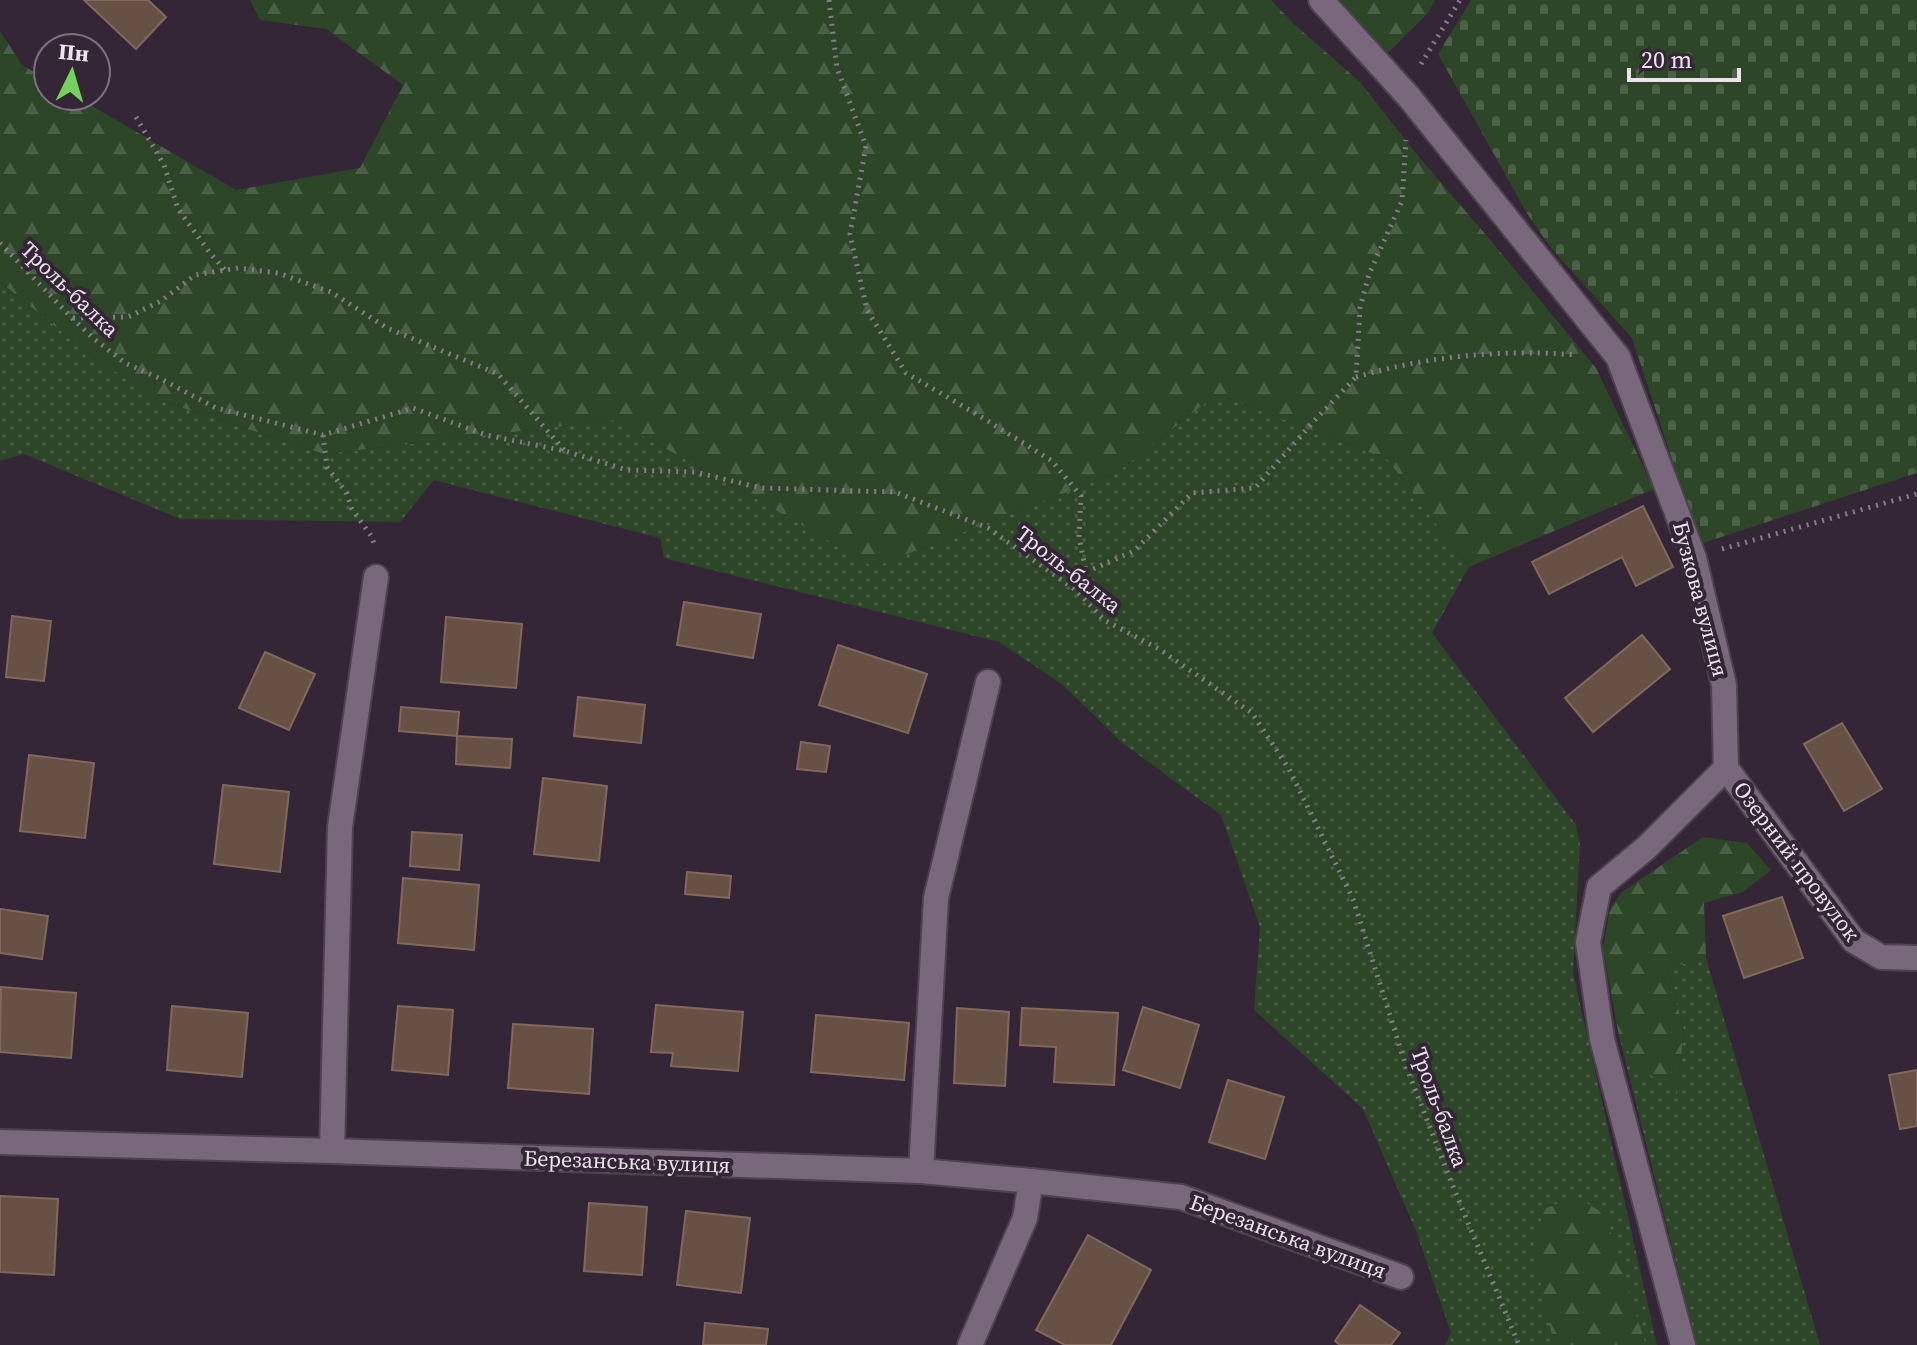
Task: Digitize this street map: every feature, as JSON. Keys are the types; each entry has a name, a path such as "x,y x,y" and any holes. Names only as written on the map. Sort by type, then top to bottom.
{"street":[{"name":"Бузкова вулиця","path":"1321,0 1409,97 1618,357 1694,558 1724,685 1726,768"},
{"path":"332,1151 340,827 376,577"},
{"path":"921,1171 936,898 988,682"},
{"path":"1683,1345 1602,1039 1588,942 1599,887 1646,848 1726,768"},
{"name":"Озерний провулок","path":"1726,768 1854,941 1881,957 1917,958"},
{"name":"Березанська вулиця","path":"0,1142 921,1171 1031,1181 1181,1197 1401,1277"},
{"path":"970,1345 1025,1218 1031,1181"}],"path":[{"path":"829,0 837,68 866,146 850,234 867,310 906,373 1052,461 1081,496 1079,537 1086,572 1077,591"},
{"path":"1356,377 1360,308 1369,274 1402,201 1409,97 1420,64 1460,0"},
{"path":"136,117 164,165 178,209 225,270"},
{"name":"Троль-балка","path":"0,243 72,318 125,363 216,408 323,435 413,408 486,435 565,451 627,470 695,472 761,488 895,492 988,528 1077,591 1104,620 1159,649 1252,713 1289,769 1353,899 1406,1066 1519,1345"},
{"path":"72,318 128,317 161,301 195,275 238,268 278,273 331,292 387,328 498,374 565,451"},
{"path":"1086,572 1134,551 1192,493 1255,488 1356,377 1390,367 1475,354 1541,352 1618,357"},
{"path":"323,435 327,467 346,492 352,509 372,537 376,577"},
{"path":"1694,558 1917,494"}],"green space":[{"path":"250,0 1271,0 1360,82 1596,368 1654,489 1469,567 1387,459 1217,394 1116,473 874,567 614,420 324,454 159,400 96,359 0,282 0,31 22,65 32,71 32,112 102,112 236,190 360,168 403,85 326,29 260,20"},
{"path":"1340,0 1435,0 1428,13 1387,54"},
{"path":"1471,0 1917,0 1917,473 1700,544 1632,338 1551,248 1528,215 1438,54"},
{"path":"0,282 96,359 159,400 324,454 614,420 874,567 1116,473 1217,394 1387,459 1469,567 1432,633 1576,825 1580,844 1573,973 1657,1345 1445,1345 1451,1333 1416,1231 1363,1109 1254,1010 1260,927 1221,815 1121,742 1063,685 999,642 664,558 660,538 434,480 400,522 180,519 24,454 0,461"},
{"path":"1703,837 1747,843 1771,870 1743,892 1704,903 1706,958 1668,968 1684,1031 1677,1094 1637,1065 1619,1036 1603,948 1610,908 1622,892"},
{"path":"1706,958 1820,1345 1697,1345 1619,1036 1637,1065 1677,1093 1684,1031 1668,968"},
{"path":"1577,1196 1605,1215 1646,1345 1554,1345 1533,1246 1544,1209"}],"building":[{"path":"84,0 148,0 166,17 136,49"},
{"path":"1643,506 1673,567 1636,586 1622,557 1549,594 1532,562"},
{"path":"684,602 761,614 753,658 677,645"},
{"path":"12,616 51,621 44,681 6,677"},
{"path":"446,617 522,624 516,688 441,682"},
{"path":"1642,635 1670,669 1593,732 1565,698"},
{"path":"838,645 927,674 908,733 819,705"},
{"path":"265,652 315,674 289,730 239,708"},
{"path":"578,697 645,705 641,743 574,736"},
{"path":"401,707 459,712 457,736 399,731"},
{"path":"1842,723 1882,789 1844,811 1804,744"},
{"path":"457,736 512,739 510,768 456,764"},
{"path":"801,742 830,746 826,772 797,769"},
{"path":"29,755 94,763 85,838 20,831"},
{"path":"543,778 607,786 599,861 534,854"},
{"path":"223,785 289,792 280,872 214,864"},
{"path":"412,832 462,835 459,870 410,866"},
{"path":"687,872 731,876 729,898 685,894"},
{"path":"403,878 479,885 474,950 398,943"},
{"path":"1782,897 1803,958 1744,978 1723,916"},
{"path":"0,909 48,916 42,959 0,953"},
{"path":"1,987 76,993 71,1058 0,1052"},
{"path":"656,1005 743,1012 738,1071 671,1066 673,1053 651,1052"},
{"path":"172,1006 248,1013 242,1077 167,1070"},
{"path":"398,1006 453,1010 448,1075 392,1070"},
{"path":"1143,1007 1199,1025 1180,1088 1123,1070"},
{"path":"957,1008 1009,1012 1005,1086 954,1083"},
{"path":"1022,1008 1118,1013 1114,1085 1054,1082 1056,1047 1020,1045"},
{"path":"816,1015 909,1023 904,1080 811,1072"},
{"path":"513,1024 593,1029 589,1094 508,1088"},
{"path":"1917,1070 1917,1126 1900,1129 1889,1075"},
{"path":"1228,1080 1284,1097 1265,1159 1209,1142"},
{"path":"0,1196 58,1199 54,1275 0,1272"},
{"path":"589,1203 647,1207 642,1275 584,1271"},
{"path":"686,1211 750,1218 741,1293 677,1285"},
{"path":"1088,1235 1151,1270 1111,1345 1065,1345 1036,1330"},
{"path":"1360,1305 1400,1333 1391,1345 1340,1345 1335,1341"},
{"path":"705,1323 768,1329 766,1345 703,1345"}]}
